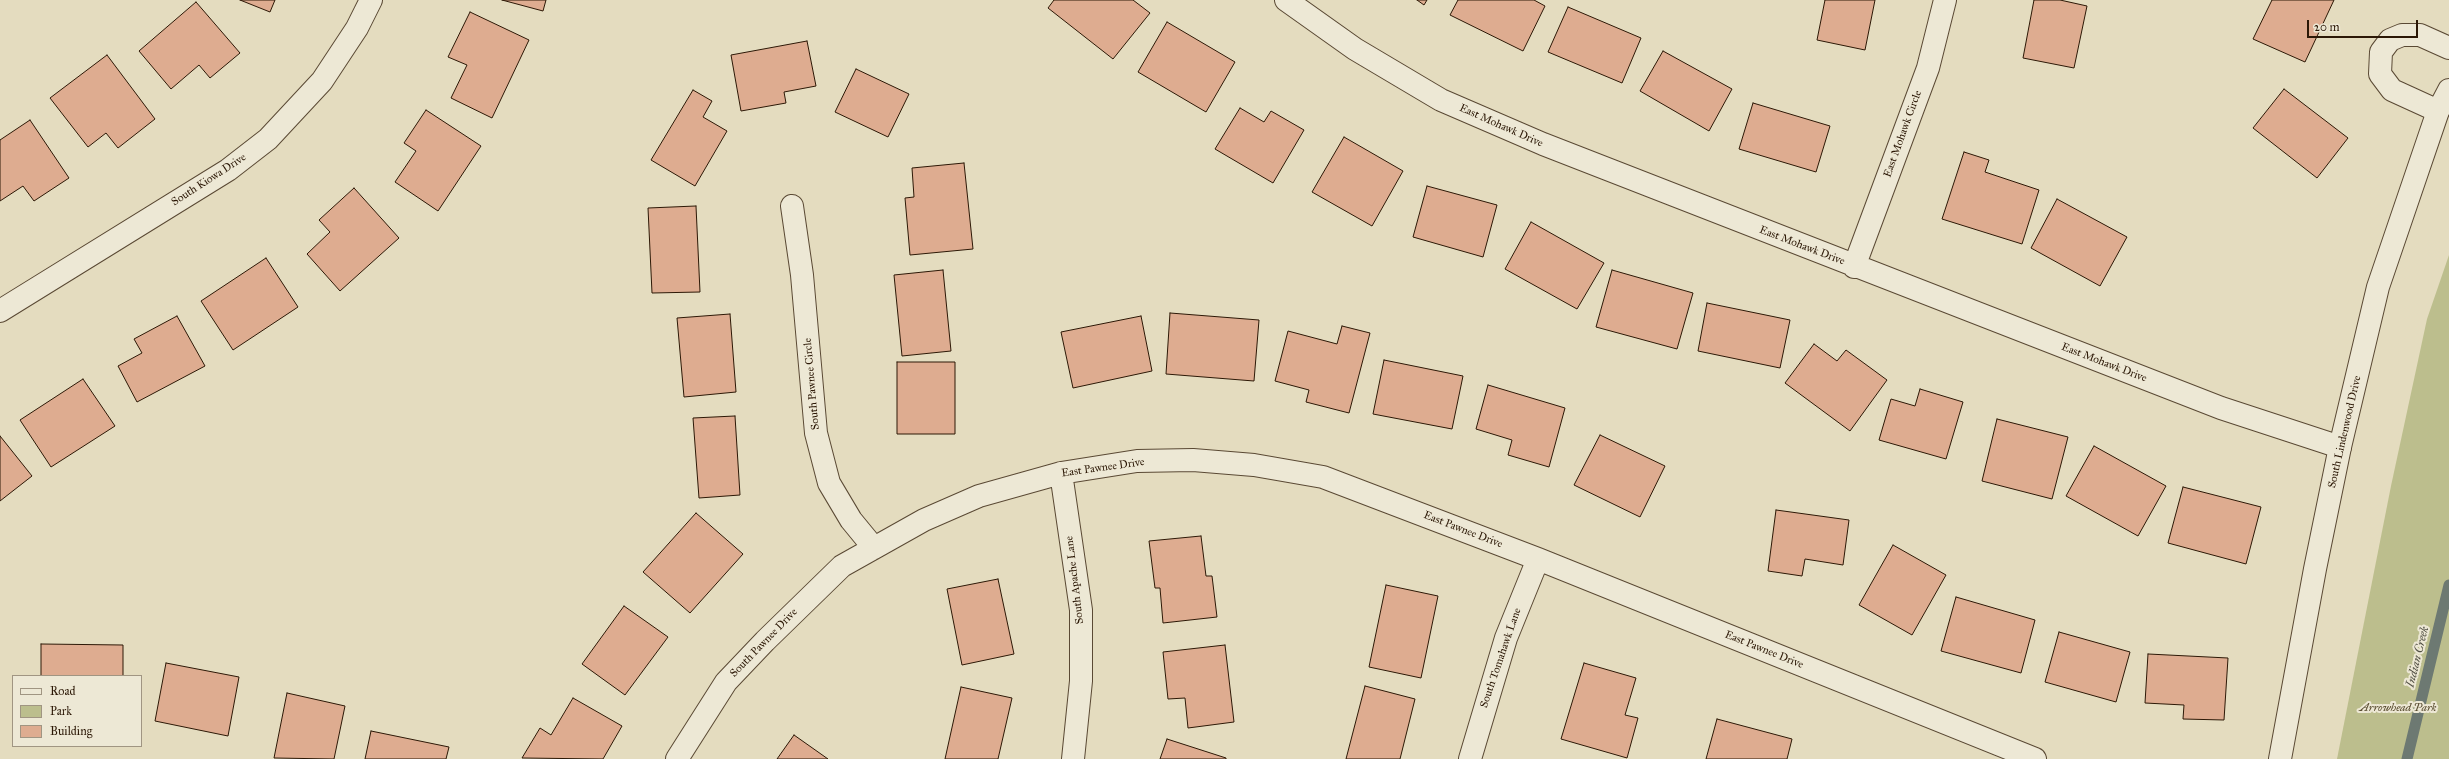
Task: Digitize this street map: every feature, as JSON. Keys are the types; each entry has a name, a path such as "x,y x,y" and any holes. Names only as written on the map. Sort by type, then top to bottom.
{"street":[{"name":"South Kiowa Drive","path":"0,311 228,170 268,139 322,81 357,28 371,0"},
{"name":"East Mohawk Drive","path":"1286,0 1355,49 1441,100 1543,144 1854,267 2221,408 2340,448"},
{"name":"East Mohawk Circle","path":"1854,267 1928,68 1945,0"},
{"path":"2438,111 2392,90 2380,74 2381,52 2390,40 2402,34 2420,35 2449,48"},
{"name":"South Lindenwood Drive","path":"2280,759 2315,569 2340,448 2378,287 2438,111 2449,90"},
{"name":"South Pawnee Circle","path":"792,206 802,275 816,433 829,483 851,520 874,548"},
{"name":"East Pawnee Drive","path":"874,548 924,520 979,496 1061,473 1137,461 1193,460 1254,465 1323,477 1538,559 2035,759"},
{"name":"South Apache Lane","path":"1061,473 1082,610 1081,681 1073,759"},
{"name":"South Pawnee Drive","path":"677,759 696,726 726,682 760,646 842,566 874,548"},
{"name":"South Tomahawk Lane","path":"1470,759 1506,638 1538,559"}],"green space":[{"name":"Arrowhead Park","path":"2449,255 2449,759 2337,759 2391,486 2427,319"}],"building":[{"path":"240,0 275,0 270,12"},
{"path":"502,0 546,0 543,11"},
{"path":"1054,0 1133,0 1150,13 1113,59 1048,8"},
{"path":"1417,0 1427,0 1424,5"},
{"path":"1458,0 1534,0 1545,6 1523,51 1450,15"},
{"path":"1825,0 1875,0 1865,50 1817,40"},
{"path":"2034,0 2060,0 2087,6 2074,68 2023,58"},
{"path":"2272,0 2334,0 2305,62 2253,39"},
{"path":"196,2 240,53 210,78 199,65 171,89 139,51"},
{"path":"1568,7 1641,38 1622,83 1548,52"},
{"path":"470,12 529,40 492,118 451,98 467,65 448,57"},
{"path":"1167,22 1235,62 1206,112 1138,72"},
{"path":"807,41 816,86 784,92 786,103 741,111 731,55"},
{"path":"1663,51 1732,89 1709,131 1640,91"},
{"path":"107,55 155,119 118,148 106,133 88,147 50,98"},
{"path":"856,69 909,94 888,137 835,112"},
{"path":"2284,89 2348,138 2317,178 2253,128"},
{"path":"693,90 712,101 703,117 727,131 695,186 651,160"},
{"path":"1753,103 1830,126 1816,172 1739,149"},
{"path":"1240,108 1264,122 1271,111 1304,130 1273,183 1215,149"},
{"path":"426,110 481,146 438,211 395,182 416,151 404,143"},
{"path":"30,120 69,178 34,201 23,186 0,201 0,140"},
{"path":"1344,137 1403,171 1372,226 1312,192"},
{"path":"1964,152 1989,160 1985,172 2039,190 2022,244 1942,219"},
{"path":"964,163 973,249 910,255 905,198 914,197 912,168"},
{"path":"1427,186 1497,205 1483,257 1413,237"},
{"path":"354,188 399,238 340,291 307,254 330,232 319,220"},
{"path":"2057,199 2127,237 2100,286 2031,248"},
{"path":"696,206 700,292 652,293 648,208"},
{"path":"1531,222 1604,263 1577,309 1505,269"},
{"path":"266,258 298,307 233,350 201,301"},
{"path":"943,270 951,351 902,356 894,275"},
{"path":"1612,270 1693,293 1677,349 1596,327"},
{"path":"1707,303 1790,320 1780,368 1698,351"},
{"path":"1170,313 1259,320 1254,381 1166,374"},
{"path":"730,314 736,392 684,397 677,318"},
{"path":"177,316 205,366 137,402 118,366 142,353 134,339"},
{"path":"1141,316 1152,371 1073,388 1061,332"},
{"path":"1342,326 1370,333 1349,413 1306,402 1309,390 1275,381 1288,331 1337,344"},
{"path":"1814,344 1837,361 1846,350 1887,380 1850,431 1785,383"},
{"path":"1384,360 1463,376 1452,429 1373,414"},
{"path":"897,362 955,362 955,434 897,434"},
{"path":"83,379 115,426 51,467 20,420"},
{"path":"1488,385 1565,408 1549,467 1508,455 1512,440 1476,429"},
{"path":"1920,389 1963,402 1946,459 1879,440 1891,399 1915,406"},
{"path":"735,416 740,495 699,498 693,418"},
{"path":"1997,419 2068,437 2052,499 1982,481"},
{"path":"1600,435 1665,466 1640,517 1574,485"},
{"path":"0,436 32,476 0,501"},
{"path":"2094,446 2166,486 2138,536 2066,496"},
{"path":"2183,487 2261,507 2246,564 2168,543"},
{"path":"1776,510 1849,520 1843,565 1805,559 1802,576 1768,571"},
{"path":"696,513 743,554 690,613 643,572"},
{"path":"1201,536 1206,576 1212,576 1217,617 1163,623 1160,588 1155,588 1149,541"},
{"path":"1893,545 1946,575 1912,635 1859,605"},
{"path":"998,579 1014,654 962,665 947,589"},
{"path":"1386,585 1438,596 1421,678 1369,667"},
{"path":"1956,597 2035,620 2021,673 1941,651"},
{"path":"624,606 668,637 625,695 582,664"},
{"path":"2059,632 2130,652 2116,702 2045,682"},
{"path":"41,644 123,645 123,675 41,675"},
{"path":"1225,645 1234,722 1188,728 1185,698 1168,699 1163,652"},
{"path":"2148,654 2228,658 2224,720 2183,719 2184,705 2145,703"},
{"path":"166,663 239,677 228,736 155,721"},
{"path":"1584,663 1636,678 1625,715 1638,718 1627,758 1561,739"},
{"path":"1365,686 1415,699 1400,759 1346,759"},
{"path":"961,687 1012,698 998,759 945,759"},
{"path":"287,693 345,706 334,759 274,758"},
{"path":"573,698 622,726 603,759 522,758 540,728 551,735"},
{"path":"1717,719 1792,739 1787,759 1706,759"},
{"path":"371,731 449,747 446,759 365,759"},
{"path":"794,735 828,759 777,759"},
{"path":"1167,739 1226,758 1226,759 1160,759"}],"waterway":[{"name":"Indian Creek","path":"2407,759 2449,585"}]}
